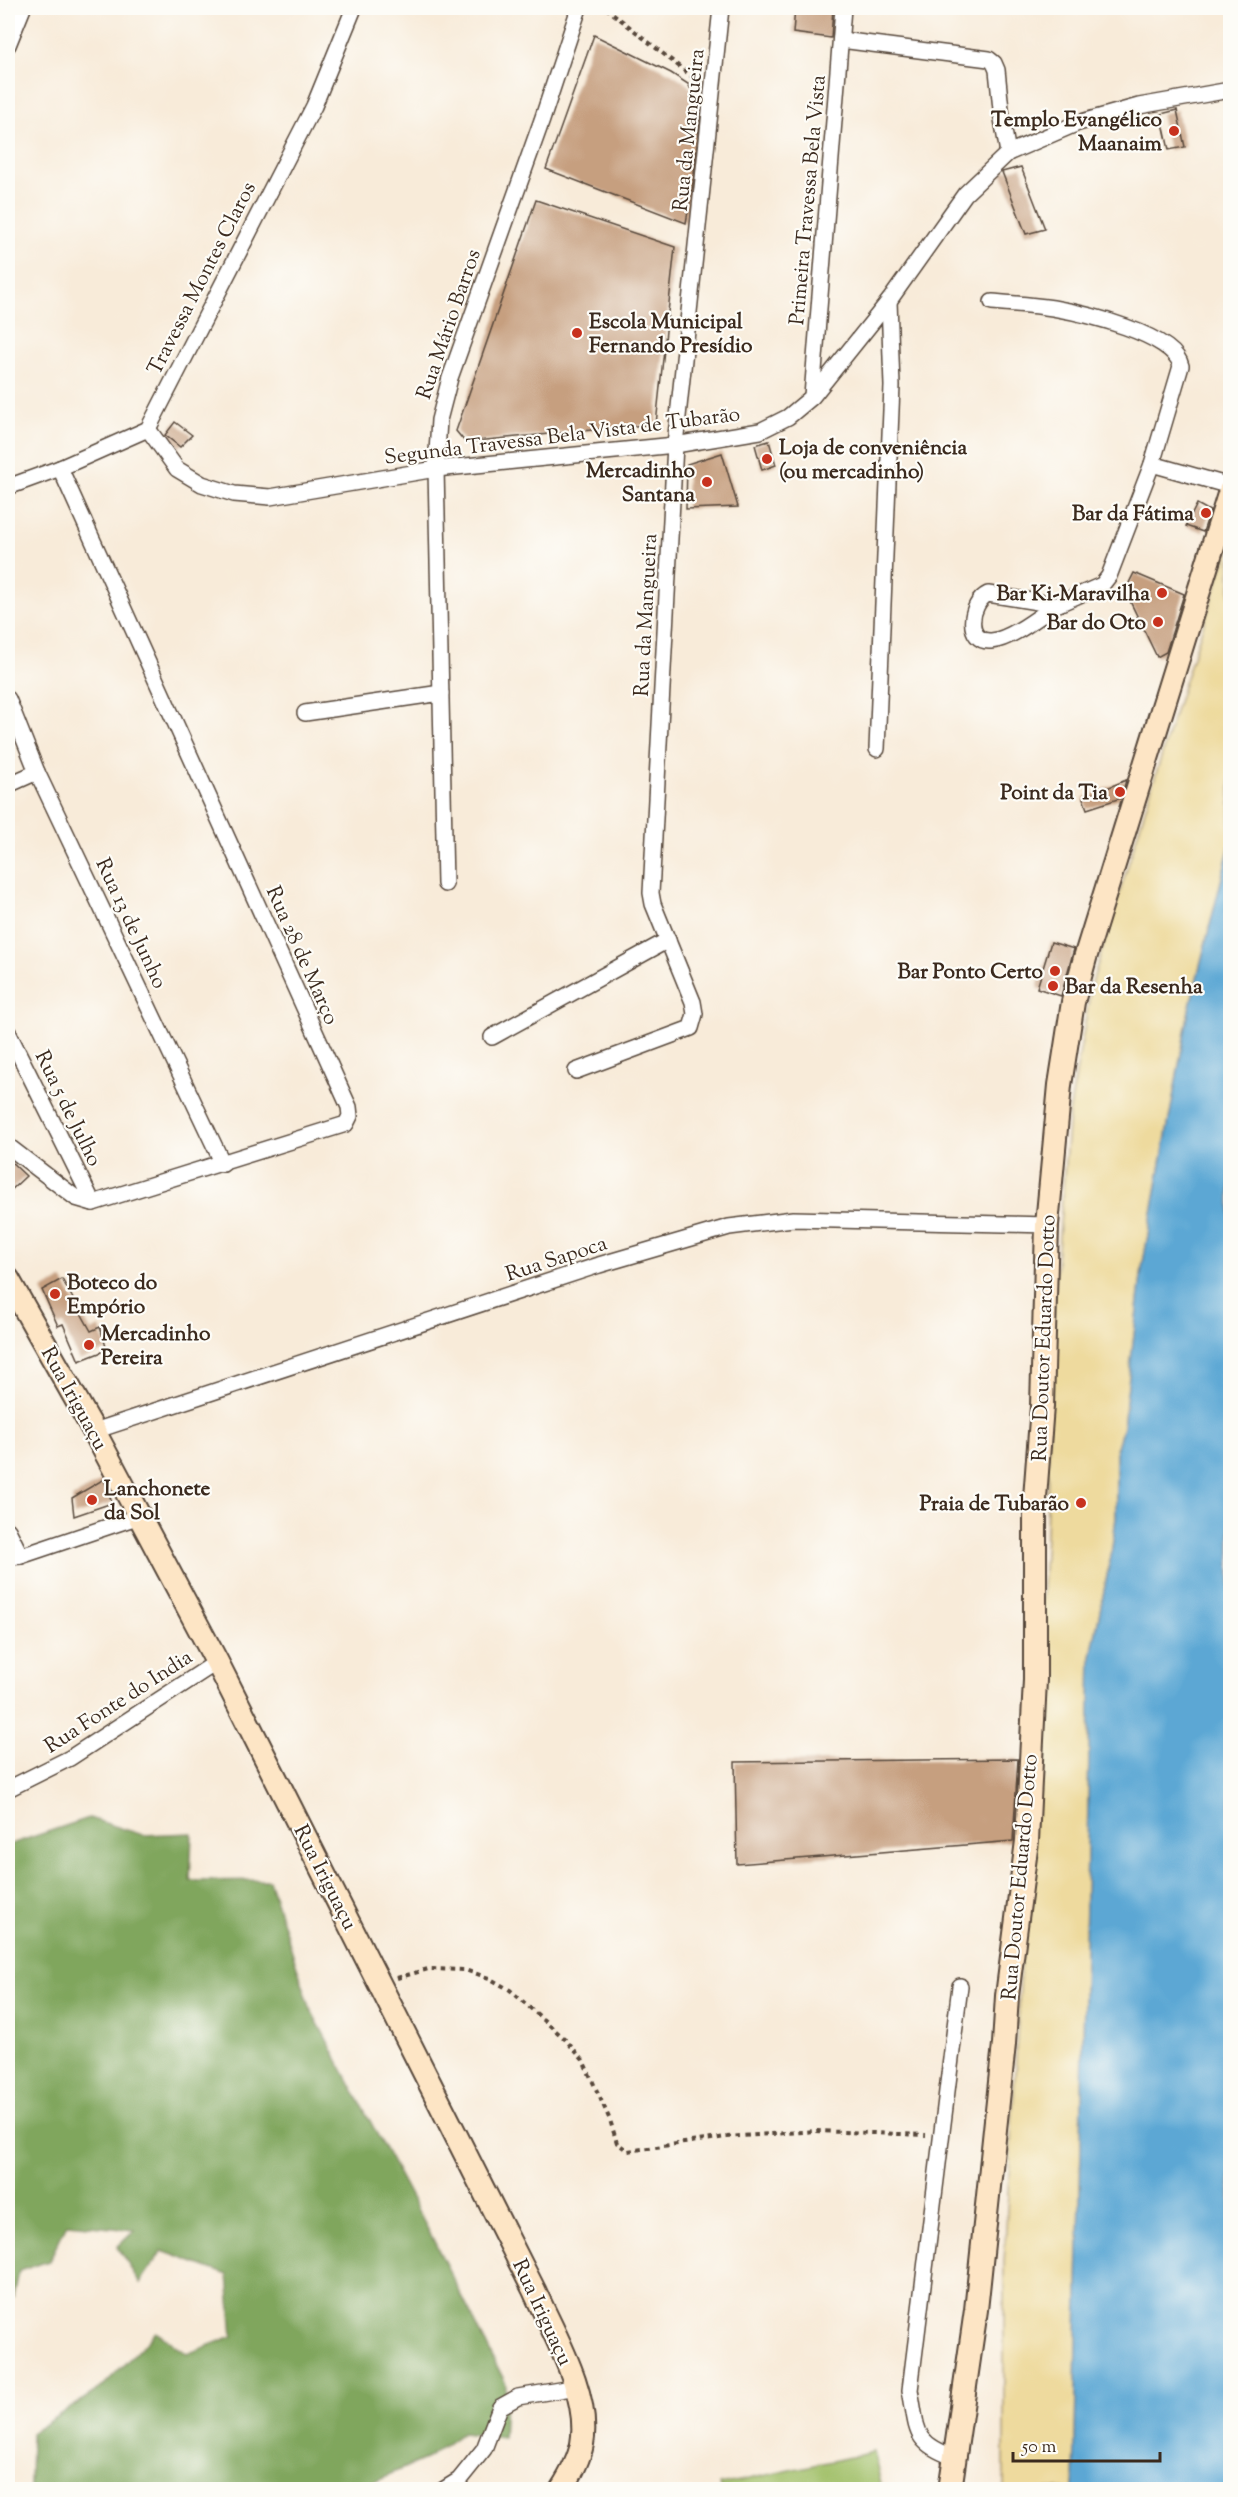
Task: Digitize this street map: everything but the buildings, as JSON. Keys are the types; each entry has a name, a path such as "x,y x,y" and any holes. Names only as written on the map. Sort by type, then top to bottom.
{"main road":[{"name":"Rua Doutor Eduardo Dotto","path":"950,2490 976,2310 1005,2044 1007,1996 1027,1841 1035,1680 1035,1497 1042,1406 1047,1225 1060,1085 1073,1002 1097,914 1230,488"},
{"name":"Rua Iriguaçu","path":"8,1279 94,1431 217,1662 534,2290 577,2387 582,2415 583,2443 572,2474 561,2490"}],"street":[{"path":"8,45 23,8"},
{"name":"Travessa Montes Claros","path":"148,429 314,106 354,8"},
{"name":"Rua Mário Barros","path":"445,884 436,469 439,420 450,378 542,120 579,8"},
{"name":"Rua da Mangueira","path":"668,940 653,904 651,893 675,445 721,8"},
{"name":"Primeira Travessa Bela Vista","path":"812,397 843,8"},
{"path":"841,40 989,59 997,70 1008,153"},
{"name":"Segunda Travessa Bela Vista de Tubarão","path":"148,429 177,469 202,484 234,494 270,497 436,469 675,445 760,431 788,417 812,397 889,301 965,194 1008,153 1088,120 1139,106 1230,90"},
{"path":"877,748 892,386 889,301"},
{"path":"992,302 1054,308 1124,326 1174,351 1181,366 1152,464 1109,576 1102,585 1056,605 1005,638 992,641 976,636 973,618 976,605 980,598 988,594 1056,605"},
{"path":"8,488 148,429"},
{"path":"1152,464 1230,488"},
{"name":"Rua 28 de Março","path":"60,468 349,1107 350,1116 346,1124 224,1164 93,1203"},
{"path":"305,713 441,693"},
{"name":"Rua 13 de Junho","path":"8,699 37,772 224,1164"},
{"path":"8,785 37,772"},
{"path":"492,1037 668,940 693,1002 695,1022 691,1028 576,1071"},
{"name":"Rua 5 de Julho","path":"8,1032 93,1203"},
{"path":"8,1146 76,1198 93,1203"},
{"name":"Rua Sapoca","path":"94,1431 599,1265 729,1227 793,1219 1047,1225"},
{"path":"8,1530 14,1556 140,1516"},
{"name":"Rua Fonte do India","path":"8,1789 70,1758 217,1662"},
{"path":"953,2457 934,2450 919,2437 910,2390 960,1986"},
{"path":"443,2490 459,2480 484,2449 500,2408 518,2397 577,2387"}],"path":[{"path":"606,8 713,94"},
{"path":"380,1983 428,1969 465,1970 489,1978 510,1990 564,2037 583,2060 610,2120 617,2143 628,2151 726,2137 817,2131 941,2135"}],"green space":[{"path":"89,1818 143,1835 192,1833 190,1881 269,1880 311,2010 433,2239 506,2384 503,2438 462,2433 427,2458 356,2489 30,2489 31,2433 101,2388 156,2332 187,2354 233,2336 228,2275 162,2251 140,2283 117,2247 135,2230 67,2224 49,2261 19,2271 14,2297 8,2298 8,1845"},
{"path":"874,2452 882,2489 721,2489 720,2485"}],"sand":[{"name":"Praia de Tubarão","path":"1230,544 1230,845 1189,1010 1142,1268 1123,1427 1116,1451 1116,1518 1111,1556 1091,1656 1074,2489 1004,2490 1004,2263 1046,1536 1053,1311 1069,1114 1092,983 1178,702"}],"water":[{"path":"1230,845 1230,2489 1074,2489 1091,1656 1111,1556 1116,1518 1116,1450 1123,1427 1142,1268 1189,1010"}],"place":[{"name":"Templo Evangélico Maanaim","path":"1174,131"},
{"name":"Escola Municipal Fernando Presídio","path":"577,333"},
{"name":"Loja de conveniência (ou mercadinho)","path":"767,459"},
{"name":"Mercadinho Santana","path":"707,482"},
{"name":"Bar da Fátima","path":"1206,513"},
{"name":"Bar Ki-Maravilha","path":"1162,593"},
{"name":"Bar do Oto","path":"1158,622"},
{"name":"Point da Tia","path":"1120,792"},
{"name":"Bar Ponto Certo","path":"1055,971"},
{"name":"Bar da Resenha","path":"1053,986"},
{"name":"Boteco do Empório","path":"55,1294"},
{"name":"Mercadinho Pereira","path":"89,1345"},
{"name":"Lanchonete da Sol","path":"92,1500"},
{"name":"Praia de Tubarão","path":"1081,1503"}]}
